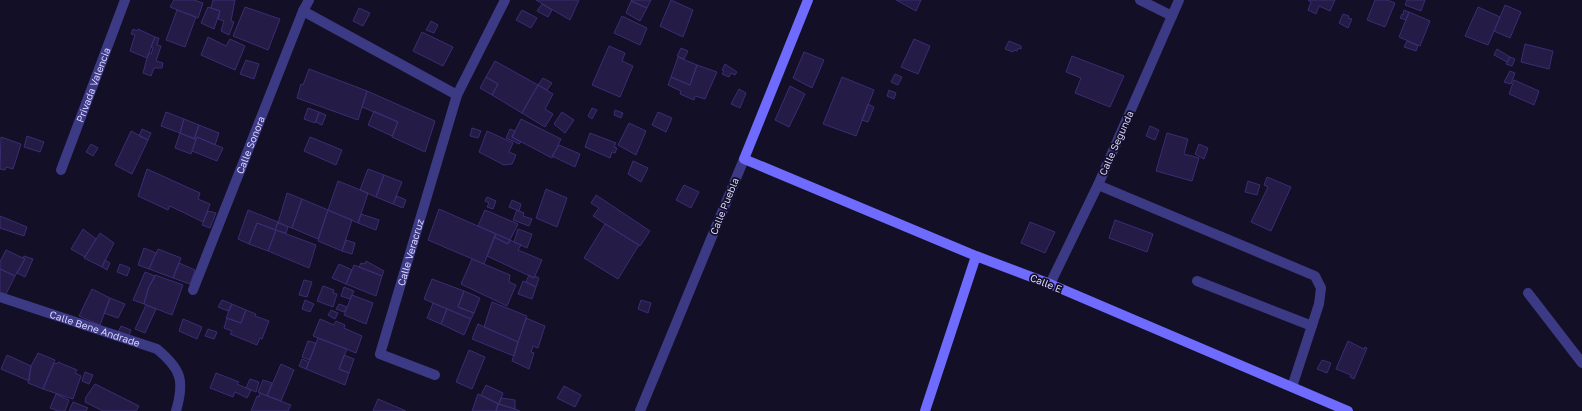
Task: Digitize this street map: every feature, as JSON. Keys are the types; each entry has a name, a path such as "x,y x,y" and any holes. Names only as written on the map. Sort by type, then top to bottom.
{"main road":[{"name":"Calle Puebla","path":"744,159 808,0"},
{"name":"Calle E","path":"744,159 976,256 1050,284 1348,411"},
{"path":"925,411 976,256"}],"street":[{"name":"Privada Valencia","path":"61,170 125,0"},
{"name":"Calle Sonora","path":"193,290 304,11 310,0"},
{"name":"Calle Veracruz","path":"435,375 380,354 457,95 505,0"},
{"path":"1140,0 1172,16"},
{"name":"Calle Segunda","path":"1050,284 1098,185 1179,0"},
{"path":"304,11 457,95"},
{"name":"Calle Puebla","path":"640,411 744,159"},
{"path":"1098,185 1315,276 1321,288 1319,304 1292,387"},
{"path":"1196,281 1312,326"},
{"path":"1528,292 1582,362"},
{"name":"Calle Bene Andrade","path":"0,297 157,349 170,360 180,375 180,396 176,411"}],"building":[{"path":"174,0 194,0 203,3 198,18 170,7"},
{"path":"213,0 235,0 231,21 234,22 229,35 221,31 224,21 218,19 220,11 211,8"},
{"path":"536,0 579,0 570,20"},
{"path":"651,0 647,8 631,1"},
{"path":"671,0 693,10 683,37 660,26"},
{"path":"896,0 921,0 916,11"},
{"path":"1308,0 1335,0 1330,11 1319,6 1316,14 1308,10 1311,2"},
{"path":"1375,0 1387,0 1395,3 1385,27 1367,20"},
{"path":"1407,0 1425,0 1421,11 1405,5"},
{"path":"631,1 647,8 640,21 626,13"},
{"path":"542,4 552,10 548,17 537,11"},
{"path":"1505,5 1521,12 1510,38 1494,31"},
{"path":"208,7 220,11 214,29 201,23"},
{"path":"245,7 280,19 268,50 233,36"},
{"path":"1478,7 1500,17 1488,45 1465,36"},
{"path":"359,8 370,13 363,26 353,21"},
{"path":"177,10 196,17 185,47 166,40"},
{"path":"522,10 537,18 531,28 516,20"},
{"path":"1404,10 1409,12 1406,20 1400,18 1402,14 1403,15"},
{"path":"1409,12 1430,21 1420,46 1399,37"},
{"path":"1343,14 1352,19 1348,28 1339,23"},
{"path":"622,16 647,28 640,45 614,33"},
{"path":"431,21 438,25 434,33 426,30"},
{"path":"133,29 137,31 138,29 155,37 147,58 130,51 135,35 131,34"},
{"path":"422,32 453,47 443,66 413,51"},
{"path":"155,37 159,38 157,45 161,46 156,61 163,63 162,68 154,68 151,76 143,73 149,53 151,54 153,48 151,47"},
{"path":"208,37 226,46 230,39 245,46 235,70 201,55"},
{"path":"914,39 930,46 918,74 901,67"},
{"path":"1009,41 1021,46 1021,49 1018,48 1017,51 1014,50 1013,52 1005,49"},
{"path":"1407,41 1418,46 1416,51 1404,47"},
{"path":"1525,44 1553,51 1549,69 1521,62"},
{"path":"609,46 625,53 622,61 633,66 620,97 592,85"},
{"path":"681,48 688,51 684,59 677,56"},
{"path":"1497,49 1510,57 1507,62 1494,55"},
{"path":"804,52 824,60 812,88 793,78"},
{"path":"1072,56 1124,76 1110,107 1075,93 1081,78 1066,72"},
{"path":"678,57 697,65 690,85 671,77"},
{"path":"1510,57 1515,59 1512,66 1506,64"},
{"path":"246,60 259,64 254,79 240,74"},
{"path":"495,61 538,85 522,113 492,95 498,84 486,77"},
{"path":"725,64 737,72 735,75 731,73 729,77 722,74"},
{"path":"697,65 717,72 705,99 695,96 694,100 680,94 681,91 668,85 671,77 690,85"},
{"path":"309,69 367,91 358,120 297,98 301,84 303,85"},
{"path":"1510,71 1515,73 1511,84 1504,82"},
{"path":"895,74 902,77 898,85 891,82"},
{"path":"486,77 498,84 492,95 480,88"},
{"path":"842,77 874,90 856,136 823,124"},
{"path":"543,78 552,83 547,90 538,85"},
{"path":"1514,80 1539,91 1534,105 1509,94"},
{"path":"538,85 553,94 545,109 553,114 545,127 522,113"},
{"path":"790,86 805,94 789,127 775,120"},
{"path":"739,89 746,93 740,108 731,104"},
{"path":"889,90 896,93 894,99 887,96"},
{"path":"367,91 435,121 425,152 392,137 398,122 362,107"},
{"path":"868,104 874,107 868,122 862,120"},
{"path":"308,108 319,112 315,123 304,119"},
{"path":"592,108 597,110 592,119 588,116"},
{"path":"615,110 623,113 621,118 614,115"},
{"path":"374,111 398,122 392,136 368,125"},
{"path":"166,112 184,119 180,133 161,126"},
{"path":"319,112 326,115 322,125 316,122"},
{"path":"562,112 574,120 565,133 554,124"},
{"path":"658,112 672,118 666,132 652,125"},
{"path":"184,119 199,125 194,139 180,133"},
{"path":"521,119 561,139 552,158 512,137"},
{"path":"629,123 646,131 636,155 618,145"},
{"path":"199,125 219,133 215,145 197,137 194,139"},
{"path":"1150,126 1159,130 1155,140 1146,136"},
{"path":"472,128 481,131 478,138 470,136"},
{"path":"142,129 151,133 148,140 139,136"},
{"path":"510,129 515,131 512,137 521,142 519,144 506,138"},
{"path":"131,131 148,140 132,174 115,165"},
{"path":"487,131 513,143 509,152 516,155 512,164 504,165 479,152"},
{"path":"180,133 196,139 191,154 175,148"},
{"path":"590,133 616,143 614,147 617,148 615,153 612,152 610,158 585,147"},
{"path":"1167,133 1188,139 1184,154 1199,158 1192,181 1156,171"},
{"path":"27,136 44,142 40,152 24,147"},
{"path":"1,137 21,144 13,169 6,167 5,170 0,169"},
{"path":"197,137 223,148 217,161 192,151"},
{"path":"310,137 342,150 336,165 304,151"},
{"path":"91,144 98,148 93,156 86,152"},
{"path":"1199,144 1208,148 1204,159 1195,154"},
{"path":"559,145 580,154 575,167 552,156"},
{"path":"633,161 648,168 641,182 628,174"},
{"path":"147,169 200,193 198,199 210,204 203,222 170,206 168,210 138,196"},
{"path":"368,169 384,175 376,197 360,190"},
{"path":"384,175 402,182 393,204 376,197"},
{"path":"1267,177 1291,187 1271,231 1251,222 1268,187 1264,185"},
{"path":"338,181 368,193 358,223 328,210"},
{"path":"1248,181 1260,185 1257,195 1245,192"},
{"path":"684,185 699,192 691,208 676,200"},
{"path":"546,189 567,198 557,227 536,218"},
{"path":"287,193 302,199 292,228 278,223"},
{"path":"596,195 650,231 640,246 593,216 599,208 591,203"},
{"path":"397,196 406,200 403,208 393,204"},
{"path":"487,197 496,201 493,209 487,207 489,203 485,201"},
{"path":"302,199 328,210 318,239 292,228"},
{"path":"512,200 521,204 519,211 509,207"},
{"path":"439,209 496,234 484,264 428,240"},
{"path":"248,210 278,222 275,230 257,223 249,244 238,239"},
{"path":"328,210 352,220 342,251 318,241"},
{"path":"485,210 518,224 510,240 478,226"},
{"path":"517,210 524,213 523,216 532,219 529,226 513,220"},
{"path":"208,211 216,213 210,228 202,225"},
{"path":"361,214 379,220 376,230 358,223"},
{"path":"0,216 27,227 24,236 0,228"},
{"path":"1115,220 1153,234 1147,252 1109,238"},
{"path":"278,222 288,227 286,233 275,230"},
{"path":"1030,222 1055,232 1045,253 1021,243"},
{"path":"257,223 276,230 268,251 249,244"},
{"path":"605,224 639,245 618,279 584,258"},
{"path":"83,229 96,239 85,257 71,249"},
{"path":"518,229 532,234 527,248 514,242"},
{"path":"276,230 316,245 309,268 268,251"},
{"path":"100,233 114,243 102,267 84,258"},
{"path":"496,234 510,240 508,244 494,237"},
{"path":"494,237 508,244 510,240 521,245 518,250 542,260 534,278 487,256"},
{"path":"346,240 355,243 352,254 342,251"},
{"path":"144,248 156,253 149,269 138,265"},
{"path":"158,249 181,258 173,278 149,269"},
{"path":"6,250 25,259 15,276 0,269 0,262"},
{"path":"24,256 33,259 25,277 17,273 25,259 23,258"},
{"path":"472,259 510,275 509,282 516,285 507,306 461,284"},
{"path":"105,260 110,263 107,270 102,267"},
{"path":"366,261 384,271 382,276 359,267 361,263 365,264"},
{"path":"179,263 195,270 190,284 173,278"},
{"path":"120,264 130,268 127,276 117,272"},
{"path":"339,264 352,270 346,284 332,278"},
{"path":"354,265 382,276 376,296 346,284"},
{"path":"0,269 15,276 5,296 0,294"},
{"path":"145,272 155,276 148,289 144,304 133,300"},
{"path":"155,275 183,285 172,315 144,304 148,289"},
{"path":"529,275 534,278 535,276 539,278 536,287 526,282"},
{"path":"432,279 464,291 458,307 474,313 471,319 424,299"},
{"path":"304,280 312,282 307,297 299,295"},
{"path":"523,281 536,287 532,299 518,294"},
{"path":"323,286 334,290 333,293 337,294 333,307 317,301"},
{"path":"344,287 354,291 350,299 341,296"},
{"path":"92,289 110,298 100,325 79,316"},
{"path":"464,291 480,298 474,313 458,307"},
{"path":"352,295 373,303 366,324 344,315"},
{"path":"110,298 125,304 118,318 104,313"},
{"path":"222,300 232,304 228,311 218,307"},
{"path":"305,300 314,304 310,312 302,309"},
{"path":"641,300 651,303 648,313 638,309"},
{"path":"492,302 527,316 518,342 484,327"},
{"path":"433,303 447,309 441,324 427,318"},
{"path":"232,304 246,310 241,323 226,318"},
{"path":"339,304 347,307 344,312 336,309"},
{"path":"146,305 156,309 145,333 135,329"},
{"path":"447,309 471,319 464,335 441,324"},
{"path":"246,310 256,314 255,316 269,321 262,339 260,338 257,345 230,334 232,331 224,328 227,318 241,323"},
{"path":"331,310 338,313 335,319 328,315"},
{"path":"526,318 545,326 538,348 533,346 531,352 534,353 529,369 512,361"},
{"path":"183,319 202,327 197,339 179,331"},
{"path":"320,319 334,325 336,321 345,325 344,328 362,336 356,353 313,336"},
{"path":"478,324 518,342 514,356 472,339"},
{"path":"121,326 131,330 127,340 117,335"},
{"path":"208,329 217,332 214,339 205,336"},
{"path":"318,338 347,349 339,369 349,373 345,385 306,369"},
{"path":"308,341 316,343 310,360 302,357"},
{"path":"1348,341 1364,349 1365,347 1367,348 1354,379 1350,377 1351,375 1336,369"},
{"path":"469,350 485,357 472,389 456,382"},
{"path":"38,353 55,360 43,389 28,383 31,366"},
{"path":"7,355 31,366 29,381 1,369"},
{"path":"344,355 354,359 349,373 339,369"},
{"path":"302,359 309,362 306,369 299,366"},
{"path":"1322,360 1331,363 1327,373 1317,369"},
{"path":"58,362 77,370 75,373 81,376 73,399 43,389 54,363 57,364"},
{"path":"281,364 294,370 281,401 267,396"},
{"path":"85,372 93,375 89,384 82,381"},
{"path":"216,373 239,382 237,384 251,390 247,398 235,392 233,397 210,388"},
{"path":"250,379 259,382 256,392 246,388"},
{"path":"263,380 272,383 267,396 258,392"},
{"path":"95,384 139,406 136,411 103,411 85,402 86,397"},
{"path":"486,385 503,393 499,404 481,395"},
{"path":"564,386 581,395 575,407 557,398"},
{"path":"260,393 291,405 288,411 251,411 257,396 259,397"},
{"path":"56,394 69,400 65,411 58,411 50,408"},
{"path":"478,394 498,404 496,411 472,411"},
{"path":"501,398 515,400 515,409 499,404"},
{"path":"378,399 406,411 373,411"},
{"path":"73,402 88,408 86,411 69,411"},
{"path":"498,404 515,409 520,411 496,411"}]}
